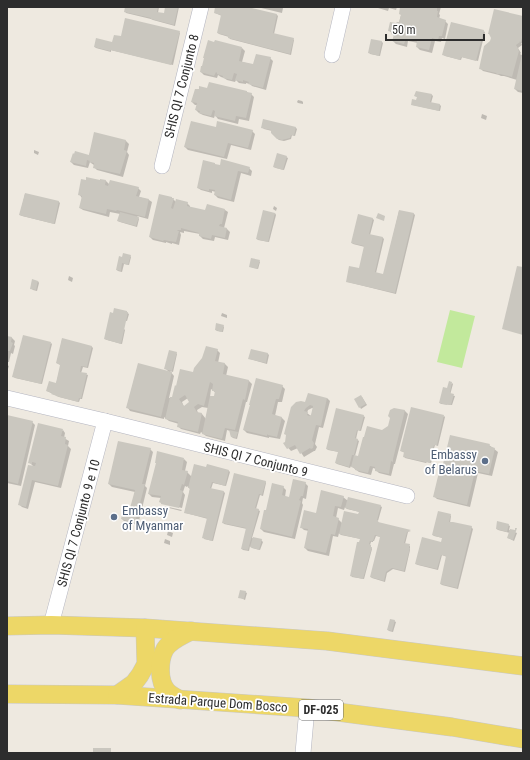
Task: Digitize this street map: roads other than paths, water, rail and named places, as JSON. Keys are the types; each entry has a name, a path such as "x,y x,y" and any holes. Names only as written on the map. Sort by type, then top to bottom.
{"main road":[{"path":"7,626 51,625 191,630 327,641 523,666"},
{"path":"117,695 134,683 146,664 145,628"},
{"path":"180,700 167,691 162,681 160,670 165,649 173,641 191,630"},
{"name":"Estrada Parque Dom Bosco","path":"7,694 117,695 307,708 452,727 523,739"}],"street":[{"name":"SHIS QI 7 Conjunto 8","path":"162,166 201,7"},
{"path":"332,55 343,7"},
{"name":"SHIS QI 7 Conjunto 9","path":"7,398 407,496"},
{"name":"SHIS QI 7 Conjunto 9 e 10","path":"51,625 105,421"},
{"path":"303,753 307,708"}],"place":[{"name":"Embassy of Belarus","path":"485,461"},
{"name":"Embassy of Myanmar","path":"114,517"}]}
